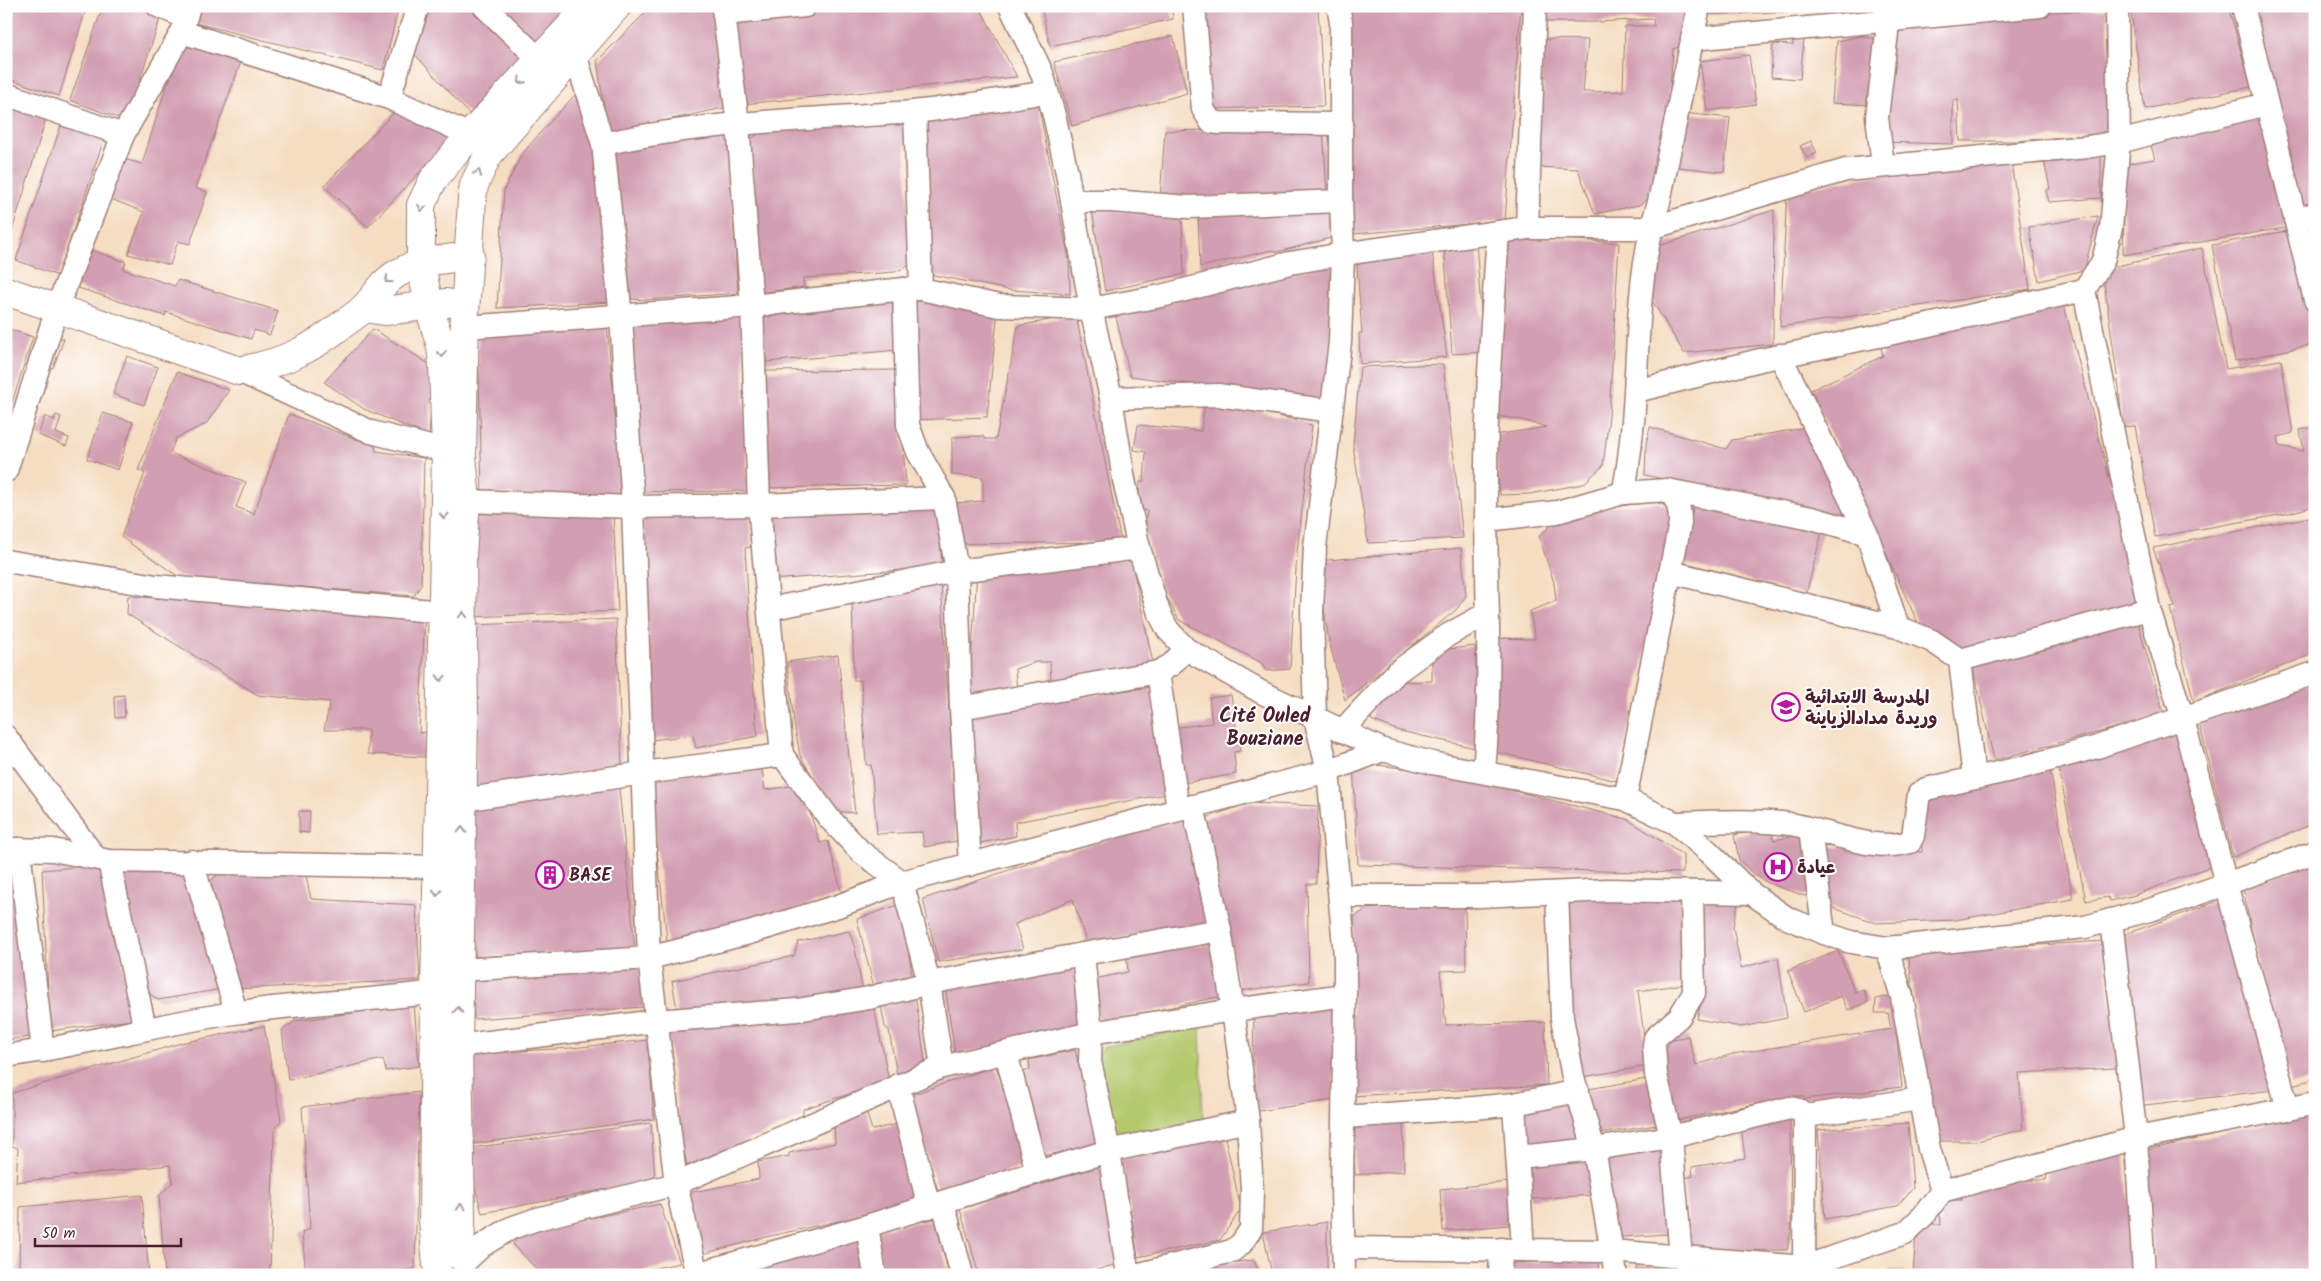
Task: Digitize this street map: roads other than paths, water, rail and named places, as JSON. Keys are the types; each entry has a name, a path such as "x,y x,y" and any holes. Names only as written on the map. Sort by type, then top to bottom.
{"street":[{"path":"158,6 389,98 470,135"},
{"path":"389,98 418,6"},
{"path":"484,6 541,61"},
{"path":"446,1047 435,992 446,451 443,365 438,337 428,307 421,264 422,205 433,180 470,135 541,61 589,6"},
{"path":"617,6 488,155 479,170 472,199 465,314 462,455 466,501 462,554 460,970 446,1047 434,1220 454,1266 499,1234 537,1219 676,1184 942,1067 1091,1033 1233,1010 1345,995"},
{"path":"805,6 723,10 738,124 752,306 759,505 782,755 829,818 861,852 902,882 929,983 942,1067"},
{"path":"1010,6 1042,72 1047,92 1072,201 1091,309 1111,398 1124,480 1140,548 1159,613 1168,630 1186,649 1261,692 1382,750 1432,763 1484,771 1625,799 1675,823 1708,851 1751,893 1787,918 1851,942 1887,948 2084,926 2153,909 2315,852"},
{"path":"1194,6 1203,109 1211,122 1342,124"},
{"path":"1338,6 1341,22 1341,200 1343,254 1340,342 1314,562 1312,611 1315,718 1328,771 1345,956 1342,1186 1344,1275"},
{"path":"1527,228 1535,6"},
{"path":"1623,493 1630,465 1641,284 1651,228 1659,202 1699,6"},
{"path":"1692,39 1889,13 2040,6"},
{"path":"1636,391 1780,355 1884,335 2084,290 2103,261 2107,248 2119,142 2117,6"},
{"path":"2243,6 2266,104 2305,216 2314,293"},
{"path":"1883,165 1877,117 1889,13"},
{"path":"6,471 57,308 123,135 185,18"},
{"path":"575,54 603,144 621,316 633,507 649,958 676,1184 695,1274 867,1226 1109,1151 1248,1121"},
{"path":"603,144 645,135 738,124 915,112 1047,92"},
{"path":"6,94 123,135"},
{"path":"364,308 385,311 428,307 465,314 621,316 752,306 913,289 999,306 1091,309 1161,296 1290,263 1343,254 1527,228 1651,228 1839,172 1883,165 2006,156 2119,142 2266,104"},
{"path":"915,112 913,289 908,425 918,452 944,498 957,571 961,708 970,865"},
{"path":"1072,201 1111,201 1189,207 1341,200"},
{"path":"1484,771 1487,735 1488,613 1486,438 1498,232"},
{"path":"239,371 276,363 297,355 320,342 364,308 385,282 405,269 421,264 470,256"},
{"path":"2084,290 2149,608 2184,719 2226,884 2288,1109"},
{"path":"6,291 239,371 371,432 446,451"},
{"path":"1780,355 1867,534 1898,627"},
{"path":"1111,398 1218,395 1332,411"},
{"path":"1486,520 1557,512 1623,493 1668,490 1812,518 1867,534"},
{"path":"1625,799 1680,513 1674,496 1668,490"},
{"path":"466,501 633,507 759,505 944,498"},
{"path":"769,609 957,571 1140,548"},
{"path":"6,561 156,586 444,612"},
{"path":"1670,572 1898,627 1932,641 1960,660 1974,778"},
{"path":"1960,660 2149,608"},
{"path":"1342,731 1397,672 1448,635 1488,613"},
{"path":"961,708 1158,672 1171,665 1186,649"},
{"path":"1136,1275 1232,1251 1247,1237 1251,1229 1252,1190 1248,1121 1220,930 1186,808 1158,672"},
{"path":"1675,823 1758,821 1793,825 1884,845 1910,842 1913,836 1919,794 1932,787 2020,768 2097,747 2315,673"},
{"path":"6,737 102,859 145,1029"},
{"path":"460,970 649,958 766,928 838,906 902,882 1328,771 1382,750"},
{"path":"462,800 643,773 782,755"},
{"path":"1810,830 1824,933"},
{"path":"43,1051 13,849 53,850 102,859 438,867"},
{"path":"192,862 236,1012"},
{"path":"1340,896 1482,896 1609,890 1751,893"},
{"path":"1681,1258 1671,1137 1656,1075 1654,1046 1656,1038 1679,1017 1694,993 1692,892"},
{"path":"1557,893 1562,1018 1573,1077 1594,1149 1616,1275"},
{"path":"2111,920 2136,1138 2144,1275"},
{"path":"446,1047 656,1021 797,1010 868,998 929,983 1220,930"},
{"path":"1887,948 1902,996 1929,1149 1942,1191"},
{"path":"1083,954 1091,1033 1090,1061 1109,1151 1128,1275"},
{"path":"6,1056 43,1051 236,1012 435,992"},
{"path":"1006,1053 1037,1172"},
{"path":"898,1085 936,1205 962,1275"},
{"path":"1344,1117 1514,1104 1578,1091"},
{"path":"1805,1116 1921,1099"},
{"path":"1343,1248 1611,1251 1803,1271 1905,1233 1923,1216 1942,1191 2136,1138 2315,1103"},
{"path":"1514,1104 1524,1250"},
{"path":"1518,1157 1594,1149 1671,1137 1790,1108 1800,1110 1805,1116 1803,1271"},
{"path":"867,1226 875,1275"},
{"path":"1500,1275 1501,1249"}],"place":[{"name":"المدرسة الابتدائية وريدة مدادالزياينة","path":"1786,707"},
{"name":"عيادة","path":"1778,867"},
{"name":"BASE","path":"550,875"}],"district":[{"name":"Cité Ouled Bouziane","path":"1265,726"}]}
